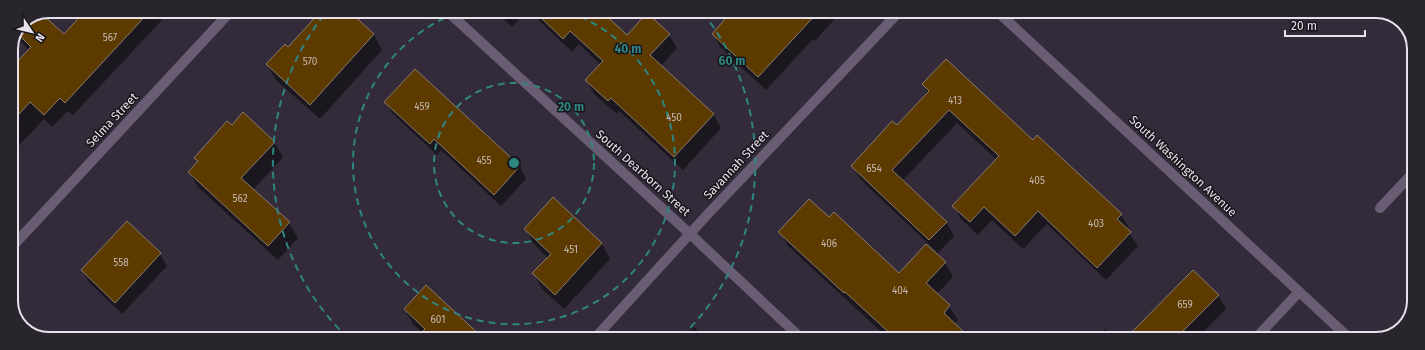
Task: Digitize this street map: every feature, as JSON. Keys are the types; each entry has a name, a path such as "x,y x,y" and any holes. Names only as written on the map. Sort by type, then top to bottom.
{"street":[{"name":"Selma Street","path":"18,240 225,18"},
{"name":"South Dearborn Street","path":"455,18 795,332"},
{"name":"Savannah Street","path":"600,332 893,18"},
{"name":"South Washington Avenue","path":"1004,18 1342,332"},
{"path":"1380,208 1407,180"},
{"path":"1262,332 1299,292"}],"building":[{"path":"47,18 64,34 79,18 144,18 65,103 60,98 44,115 30,102 18,115 18,61 31,47 20,36 32,23 37,20"},
{"path":"315,18 357,18 374,34 310,105 266,64 285,44 288,47"},
{"path":"541,18 609,18 627,35 642,18 652,18 670,34 650,55 714,114 674,157 611,98 608,101 585,80 603,61 570,31 563,39"},
{"path":"726,18 813,18 758,77 712,34"},
{"path":"946,59 1033,140 1037,135 1122,214 1117,219 1131,232 1097,268 1038,211 1015,236 984,207 970,222 952,206 999,156 949,110 892,170 947,222 929,240 851,166 892,121 897,125 929,91 922,84"},
{"path":"415,69 520,166 494,195 434,139 430,144 384,102"},
{"path":"243,112 275,142 241,178 290,222 268,246 188,172 198,161 194,158 227,121 232,125"},
{"path":"553,197 602,243 555,295 532,273 551,254 524,229"},
{"path":"809,199 829,217 834,212 899,273 926,244 946,262 926,283 950,305 944,313 964,332 888,332 778,232"},
{"path":"127,221 161,253 115,303 81,270"},
{"path":"1193,270 1219,295 1182,332 1132,332"},
{"path":"426,285 477,332 422,332 425,329 404,309"}]}
